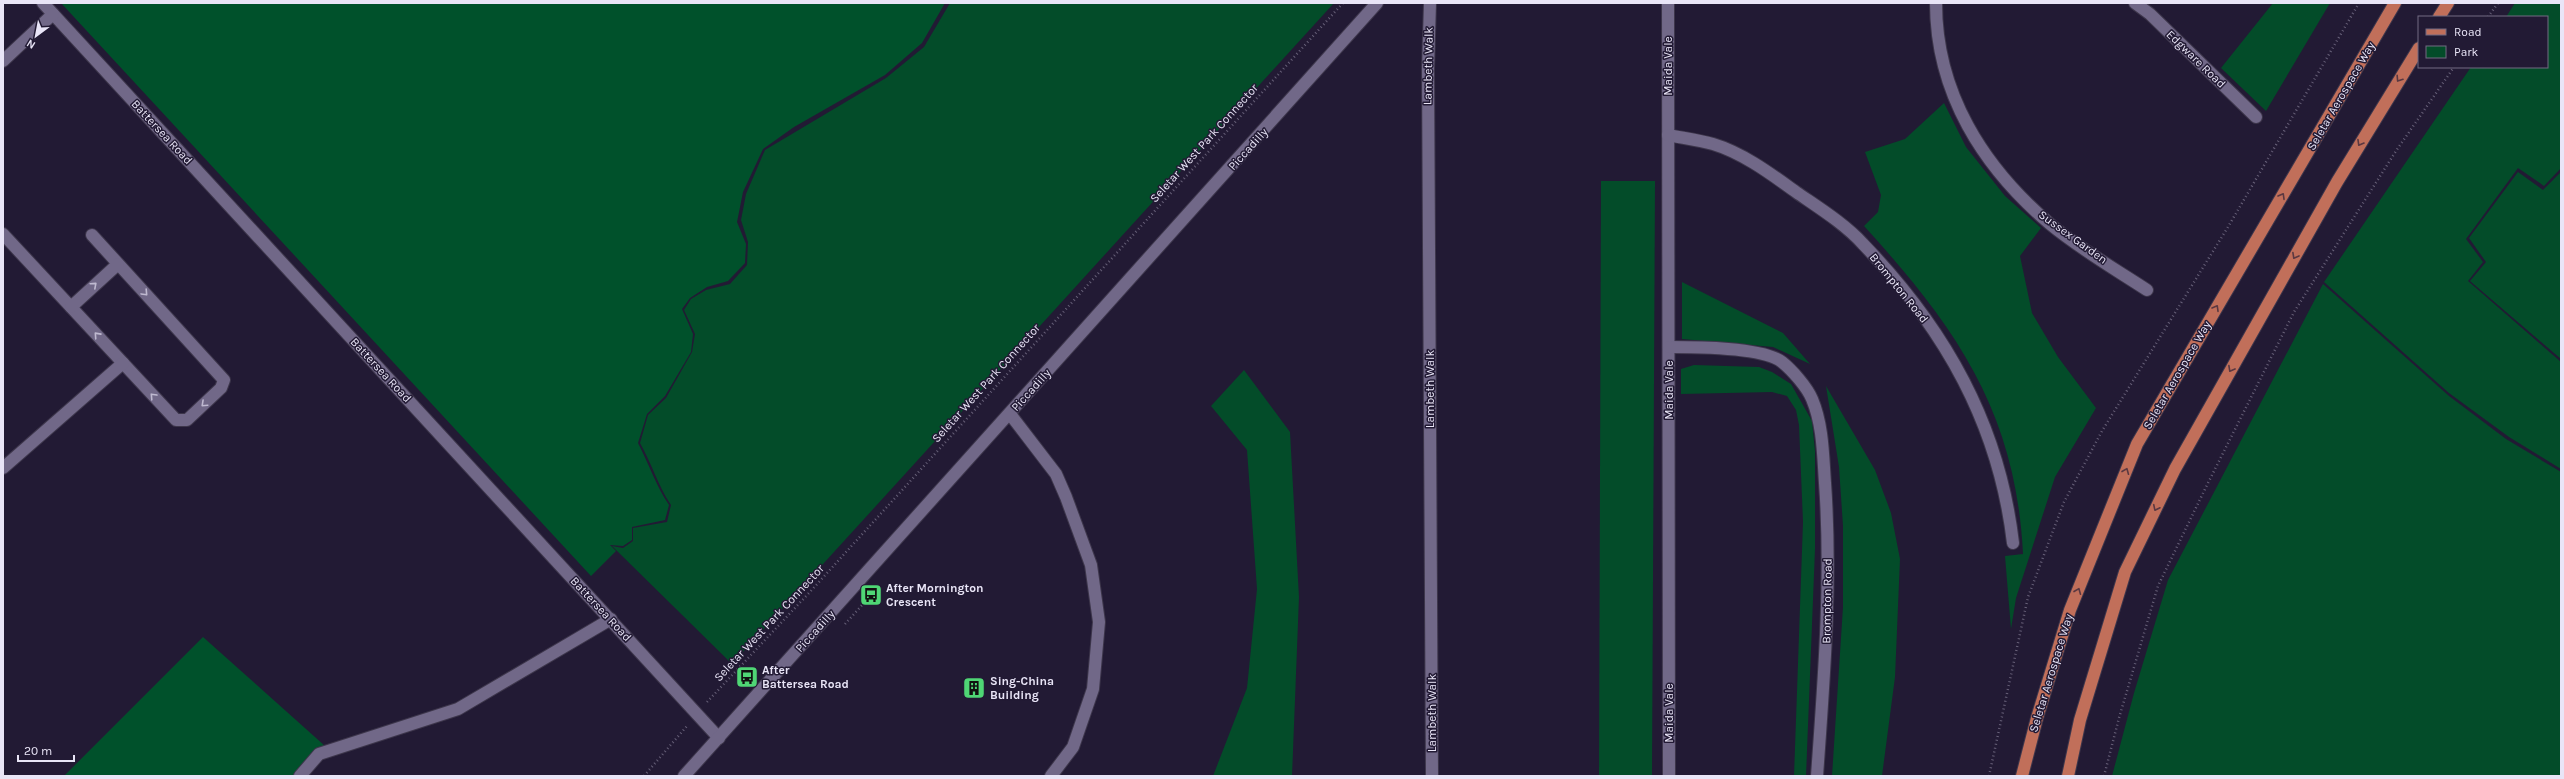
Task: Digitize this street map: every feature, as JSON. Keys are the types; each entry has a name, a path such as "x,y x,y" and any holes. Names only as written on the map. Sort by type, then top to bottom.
{"main road":[{"name":"Seletar Aerospace Way","path":"2022,776 2037,718 2070,610 2137,444 2395,3"},
{"path":"2440,16 2448,3"},
{"path":"2068,776 2080,720 2128,565 2179,462 2337,182 2418,50"}],"street":[{"name":"Battersea Road","path":"43,3 719,738"},
{"name":"Piccadilly","path":"684,776 1377,3"},
{"name":"Lambeth Walk","path":"1430,3 1428,77 1432,776"},
{"name":"Maida Vale","path":"1668,3 1669,776"},
{"name":"Sussex Garden","path":"1936,3 1936,23 1941,52 1951,92 1972,136 2008,184 2051,224 2147,290"},
{"name":"Edgware Road","path":"2135,3 2150,14 2256,117"},
{"path":"3,61 53,14"},
{"name":"Brompton Road","path":"1668,135 1714,144 1762,167 1862,243 1907,295 1948,352 1978,406 1999,466 2013,543"},
{"path":"3,234 179,421 187,420 224,383 223,378 92,235"},
{"path":"71,306 118,264"},
{"name":"Brompton Road","path":"1669,347 1729,349 1770,355 1791,370 1812,398 1820,423 1829,537 1828,626 1817,776"},
{"path":"3,468 123,363"},
{"path":"1010,414 1056,474 1066,497 1091,565 1099,622 1092,689 1073,747 1051,776"},
{"path":"300,776 319,754 458,709 611,620"}],"path":[{"name":"Seletar West Park Connector","path":"644,776 697,714 809,593 1344,3"},
{"path":"1989,776 2028,597 2045,548 2064,502 2102,431 2228,227 2359,3"},
{"path":"2489,16 2498,3"},
{"path":"2104,776 2119,718 2158,586 2207,485 2294,312 2396,151 2453,68"},
{"path":"845,624 873,593"}],"green space":[{"path":"61,3 945,3 922,43 885,75 794,127 763,149 743,192 737,222 746,244 745,263 728,281 707,287 690,298 682,309 693,334 691,352 665,396 647,414 638,443 660,490 669,505 665,520 632,527 632,540 623,546 610,545 616,551 591,576"},
{"path":"950,3 1334,3 732,664 612,546 623,548 633,541 633,528 667,522 671,505 662,490 640,443 648,415 666,398 692,352 695,334 684,310 691,299 706,290 730,284 747,265 748,242 741,220 746,194 765,150 886,78 924,47"},
{"path":"2273,3 2330,3 2266,111 2221,68"},
{"path":"2515,3 2561,3 2561,168 2544,186 2518,168 2466,239 2483,262 2468,281 2561,362 2561,469 2509,437 2449,393 2324,282 2470,68 2548,68 2548,16 2507,16"},
{"path":"1944,103 1966,147 2005,196 2041,228 2020,256 2032,313 2058,357 2096,408 2055,477 2016,598 2011,629 2005,556 2023,554 2018,503 2008,457 1994,414 1975,375 1953,337 1927,300 1864,226 1878,212 1881,195 1865,152 1905,139"},
{"path":"2518,172 2543,190 2561,172 2561,359 2470,281 2486,262 2469,238"},
{"path":"1601,181 1655,181 1652,776 1599,776"},
{"path":"1682,282 1783,333 1810,364 1773,347 1682,339"},
{"path":"2323,284 2449,396 2506,439 2561,472 2561,776 2112,776 2134,693 2168,580"},
{"path":"1694,365 1759,367 1772,372 1791,384 1812,421 1815,451 1815,549 1806,776 1794,776 1803,522 1799,425 1796,410 1787,396 1772,392 1681,394 1681,369"},
{"path":"1244,370 1290,432 1299,597 1292,776 1213,776 1247,688 1257,589 1247,450 1211,406"},
{"path":"1826,386 1875,470 1891,513 1900,559 1895,677 1882,776 1832,776 1843,607 1843,526 1839,467"},
{"path":"203,637 325,746 296,776 64,776"}],"place":[{"name":"After Mornington Crescent","path":"871,595"},
{"name":"After Battersea Road","path":"747,677"},
{"name":"Sing-China Building","path":"974,688"}]}
